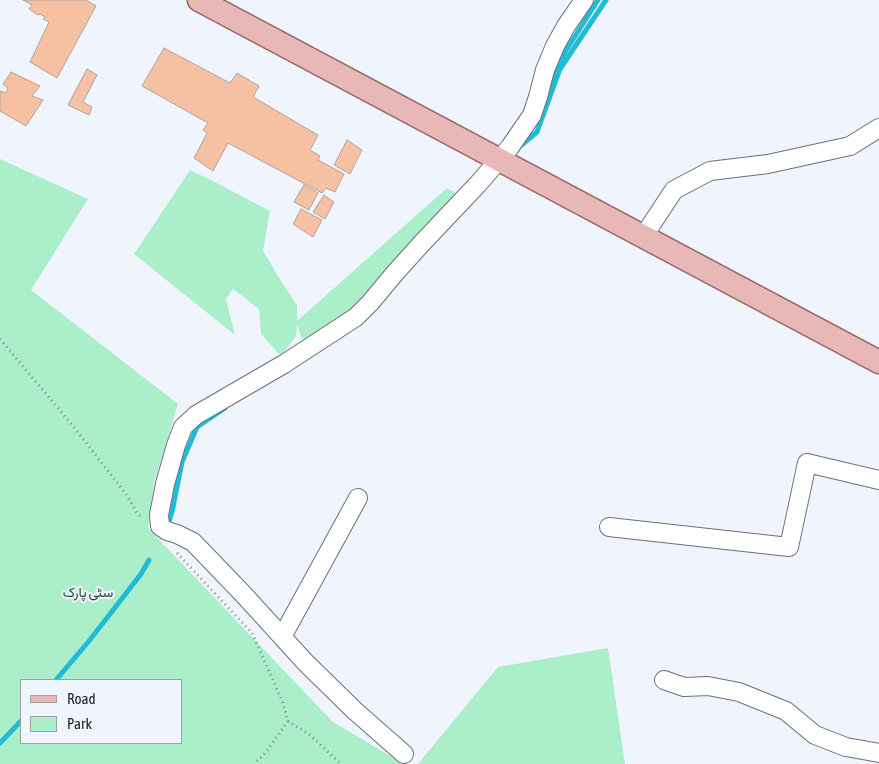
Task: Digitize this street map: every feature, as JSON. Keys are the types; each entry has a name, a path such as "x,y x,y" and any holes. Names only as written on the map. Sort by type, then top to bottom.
{"main road":[{"path":"200,0 879,362"}],"street":[{"path":"404,754 354,710 305,662 193,542 160,526 159,515 165,484 183,427 196,415 284,364 356,317 478,184 521,132 532,115 545,70 555,46 584,0"},
{"path":"643,237 674,190 710,171 768,164 850,146 879,128"},
{"path":"609,527 789,547 806,463 879,480"},
{"path":"282,637 358,498"},
{"path":"664,680 684,687 708,686 740,692 786,711 814,735 846,747 879,754"}],"path":[{"path":"288,721 310,735 341,764"}],"green space":[{"name":"سٹی پارک","path":"0,159 88,199 31,290 178,404 154,483 148,528 333,722 404,764 0,764"},
{"path":"190,170 270,211 263,251 297,305 297,321 447,188 458,194 353,312 309,341 301,337 297,324 296,336 281,356 261,334 259,309 233,289 226,299 235,335 134,254"},
{"path":"608,648 625,764 418,764 498,667"}],"building":[{"path":"23,0 86,0 96,6 57,78 30,62 49,22 43,19 45,17 29,9 32,5"},
{"path":"164,48 230,83 237,73 259,86 253,97 318,135 310,150 320,156 318,160 344,174 335,192 326,188 322,193 228,143 213,171 194,158 207,133 203,130 208,123 142,86"},
{"path":"87,69 97,75 83,102 92,107 89,115 68,105"},
{"path":"11,72 40,86 32,96 43,100 26,126 0,111 0,91 6,93 8,88 3,84"},
{"path":"347,140 362,150 350,174 334,165"},
{"path":"304,185 318,193 309,210 294,202"},
{"path":"324,195 334,202 325,219 313,212"},
{"path":"301,209 322,220 313,237 293,224"}],"waterway":[{"path":"549,87 565,52 598,0"},
{"path":"519,147 537,132 560,69 606,0"},
{"path":"168,525 182,462 197,427 225,408"},
{"path":"57,679 141,574 149,560"},
{"path":"0,743 20,722"}]}
